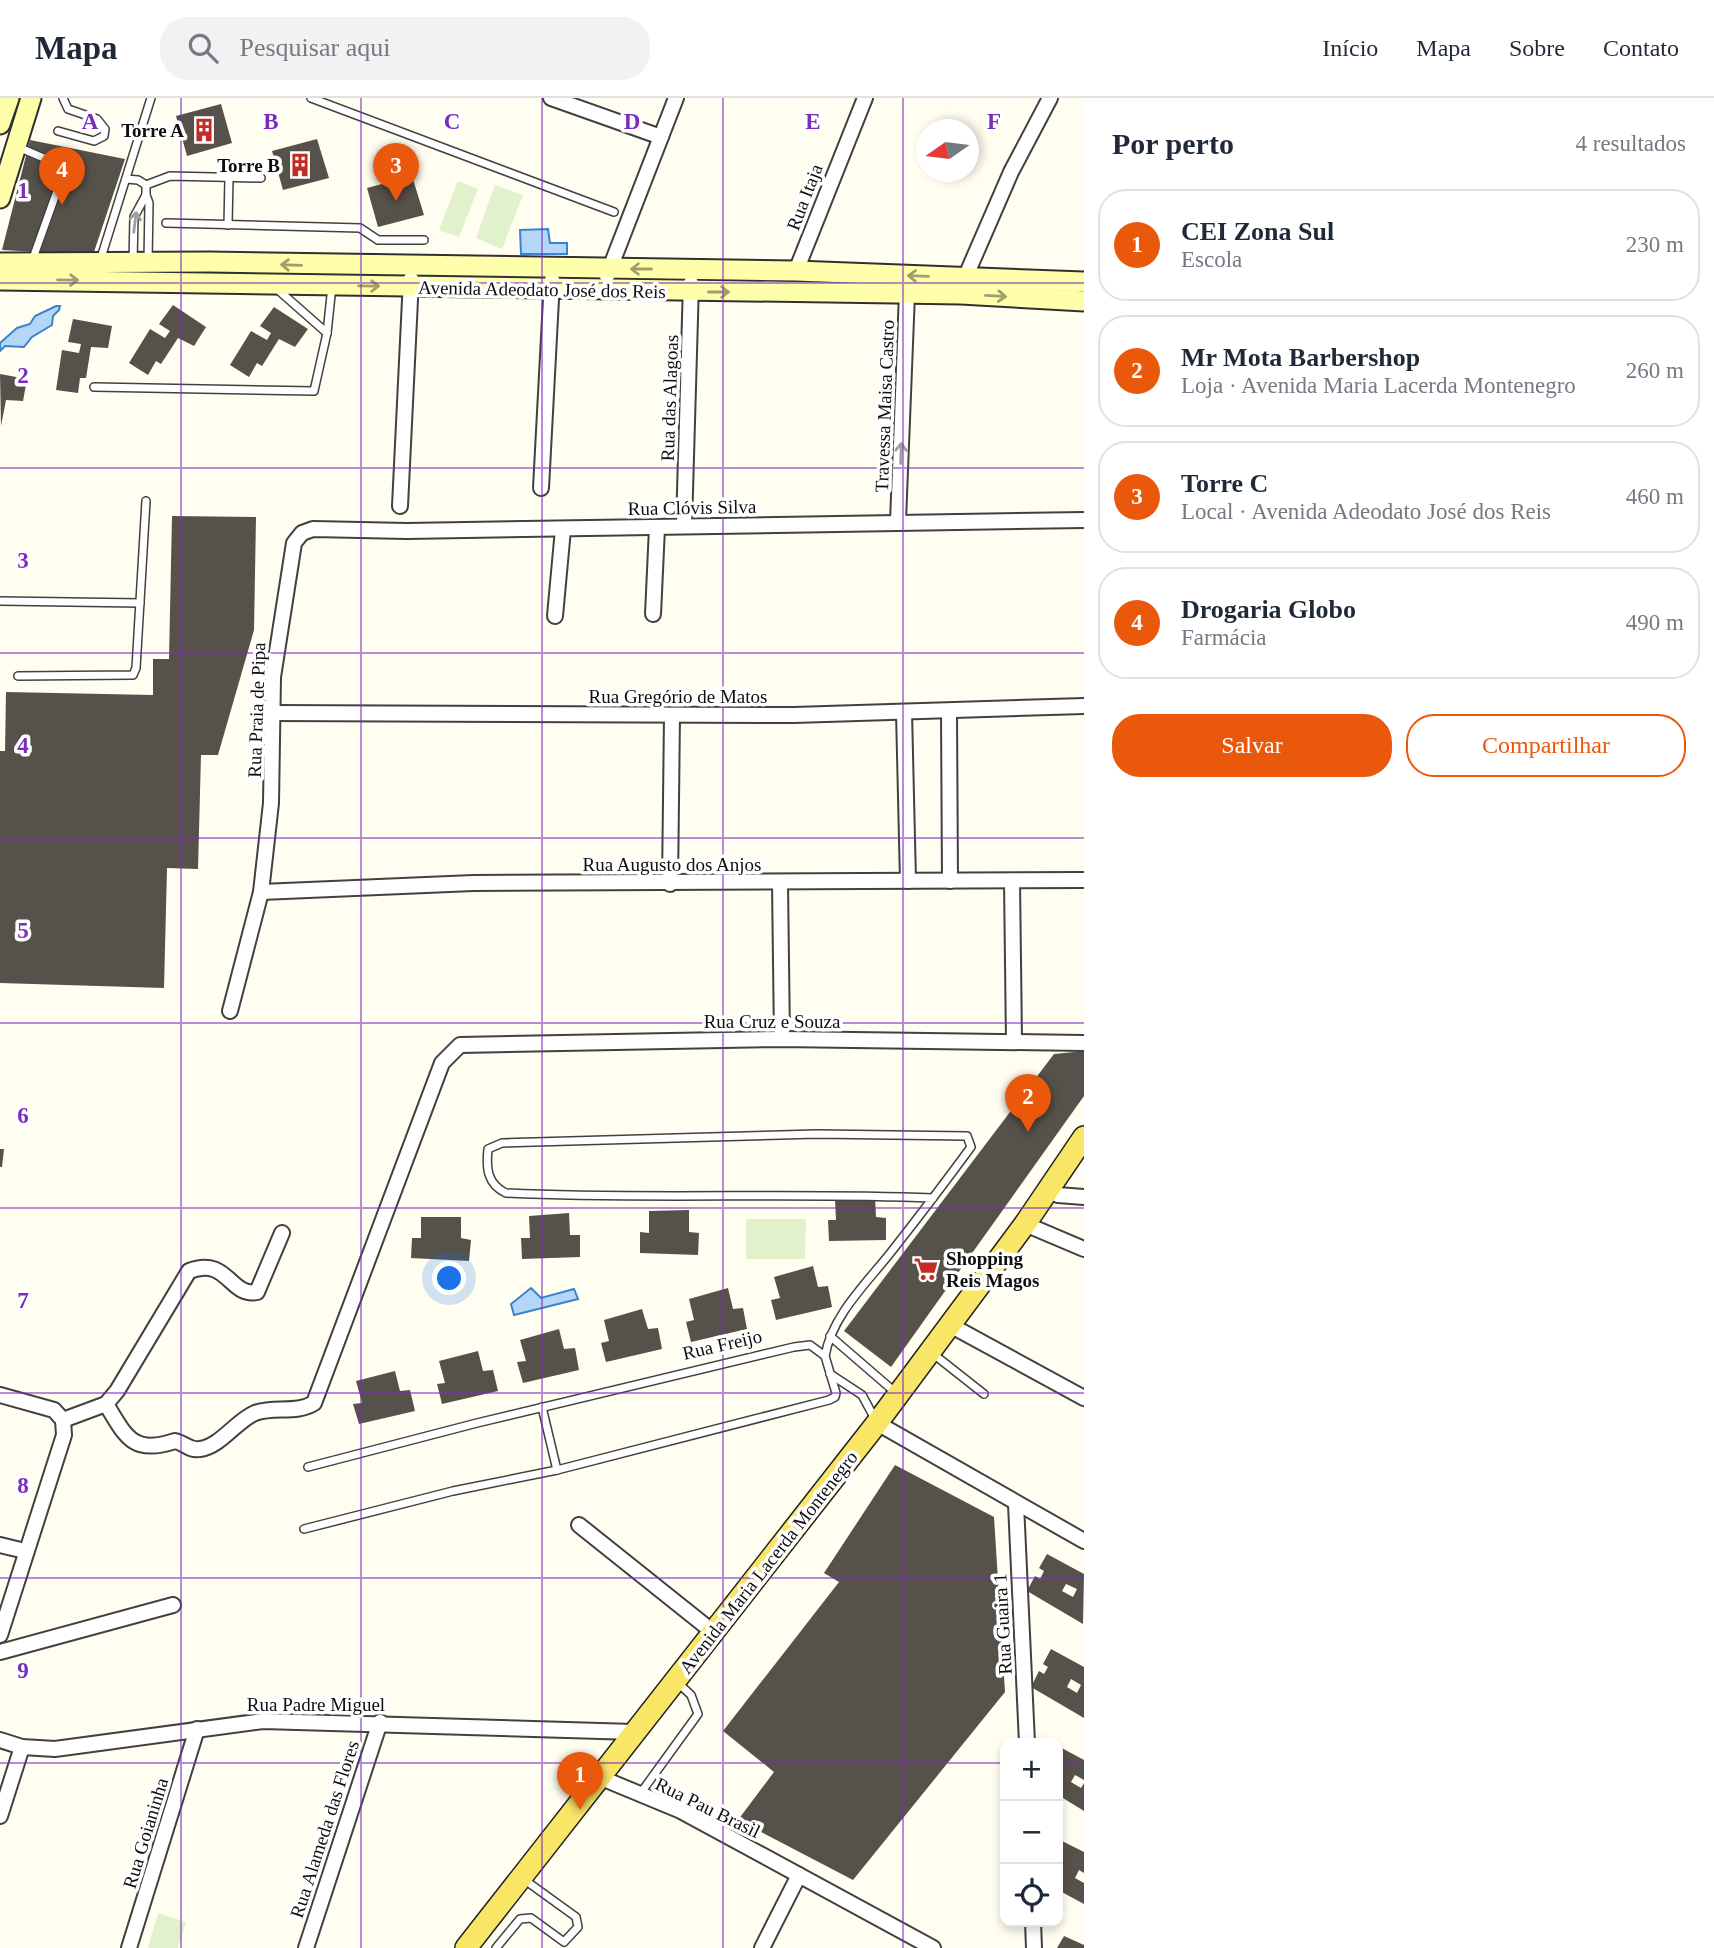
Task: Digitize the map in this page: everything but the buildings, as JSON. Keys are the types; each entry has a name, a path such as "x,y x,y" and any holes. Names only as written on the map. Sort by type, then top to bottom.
{"main road":[{"path":"9,98 0,123 18,137"},
{"path":"0,198 31,98"},
{"name":"Avenida Adeodato José dos Reis","path":"0,263 237,263 551,290 907,293 962,286 1084,282"},
{"path":"237,263 237,283"},
{"name":"Avenida Adeodato José dos Reis","path":"0,279 332,285 411,277 553,269 796,271 962,286 1084,301"},
{"name":"Avenida Maria Lacerda Montenegro","path":"466,1948 877,1423 1025,1224 1084,1137"},
{"path":"1062,1171 1084,1162"}],"street":[{"path":"551,98 661,137"},
{"path":"605,290 608,269 676,98"},
{"name":"Rua Itaja","path":"796,271 865,98"},
{"path":"962,286 1011,172 1050,98"},
{"path":"541,488 553,269"},
{"name":"Rua das Alagoas","path":"684,526 692,270"},
{"path":"400,506 411,277"},
{"name":"Travessa Maisa Castro","path":"898,521 907,293"},
{"name":"Rua Clóvis Silva","path":"302,533 313,529 563,529 898,521 1084,520"},
{"path":"653,614 657,527"},
{"path":"555,616 563,529"},
{"name":"Rua Praia de Pipa","path":"230,1011 261,892 271,803 271,713 285,587 294,543 302,533"},
{"name":"Rua Gregório de Matos","path":"271,713 672,716 949,712 1084,706"},
{"path":"904,712 908,881"},
{"path":"949,712 950,881"},
{"path":"670,884 672,716"},
{"name":"Rua Augusto dos Anjos","path":"261,892 473,883 1084,880"},
{"path":"1012,881 1014,1042"},
{"path":"780,883 782,1039"},
{"name":"Rua Cruz e Souza","path":"106,1404 124,1434 140,1445 156,1448 175,1441 194,1450 212,1444 255,1413 282,1407 300,1408 314,1403 442,1063 460,1045 782,1039 1084,1043"},
{"path":"1048,1191 1058,1195 1084,1197"},
{"path":"1025,1224 1084,1249"},
{"path":"63,1420 106,1404 117,1391 189,1271 201,1267 214,1268 242,1290 257,1292 282,1233"},
{"path":"950,1325 1084,1398"},
{"path":"0,1395 54,1410 63,1420 64,1435 0,1635"},
{"path":"877,1423 1084,1541"},
{"name":"Rua Guaira 1","path":"1016,1504 1027,1738"},
{"path":"579,1525 713,1632"},
{"path":"0,1545 25,1551"},
{"path":"0,1652 173,1605"},
{"name":"Rua Padre Miguel","path":"0,1740 22,1747 55,1749 263,1721 380,1722 634,1732"},
{"name":"Rua Alameda das Flores","path":"306,1948 380,1722"},
{"name":"Rua Goianinha","path":"130,1948 197,1729"},
{"path":"0,1816 22,1747"},
{"name":"Rua Pau Brasil","path":"598,1777 681,1811 933,1948"},
{"path":"762,1948 799,1875"},
{"path":"1033,1927 1034,1948"}],"lane":[{"path":"58,131 94,141 104,136 105,129 97,119 68,109 63,98"},
{"path":"99,262 151,98"},
{"path":"311,98 614,212"},
{"path":"18,137 53,162 62,177 32,262"},
{"path":"146,185 170,176 261,178"},
{"path":"228,225 229,178"},
{"path":"125,179 138,180 146,185"},
{"path":"141,262 149,203 146,185"},
{"path":"141,262 134,217 146,195"},
{"path":"166,223 360,228 378,240 424,240"},
{"path":"271,284 327,333"},
{"path":"94,387 309,393 317,387 332,285"},
{"path":"18,676 133,675 146,501"},
{"path":"0,601 140,603"},
{"path":"304,1529 453,1491 557,1470 835,1397 825,1356 830,1336 841,1317 933,1198 971,1147 967,1136 817,1134 502,1143 488,1149 489,1177 495,1188 506,1193 644,1196 799,1193 933,1198"},
{"path":"830,1336 898,1394"},
{"name":"Rua Freijo","path":"308,1467 542,1407 794,1347 810,1345 825,1356"},
{"path":"930,1352 984,1394"},
{"path":"830,1374 863,1395 877,1423"},
{"path":"542,1407 557,1470"},
{"path":"639,1794 698,1714 691,1695 675,1680"},
{"path":"496,1948 520,1919 531,1918 564,1942 569,1940 578,1927 576,1917 521,1877"}],"green space":[{"path":"458,181 478,189 459,237 439,230"},
{"path":"495,185 523,195 502,249 476,238"},
{"path":"746,1219 806,1219 805,1259 746,1259"},
{"path":"158,1913 186,1922 178,1948 148,1948"}],"water":[{"path":"548,229 550,243 567,243 567,254 521,254 520,230"},
{"path":"60,306 53,316 52,325 32,337 24,347 5,346 0,351 0,343 17,328 30,324 35,316"},
{"path":"531,1288 541,1298 574,1289 578,1299 514,1315 511,1304"}],"place":[{"name":"Torre A","path":"204,130"},
{"name":"Torre B","path":"300,165"},
{"name":"Torre C","path":"396,201"},
{"name":"Drogaria Globo","path":"62,205"},
{"name":"Mr Mota Barbershop","path":"1028,1132"},
{"name":"Shopping Reis Magos","path":"926,1269"},
{"name":"CEI Zona Sul","path":"580,1810"}]}
